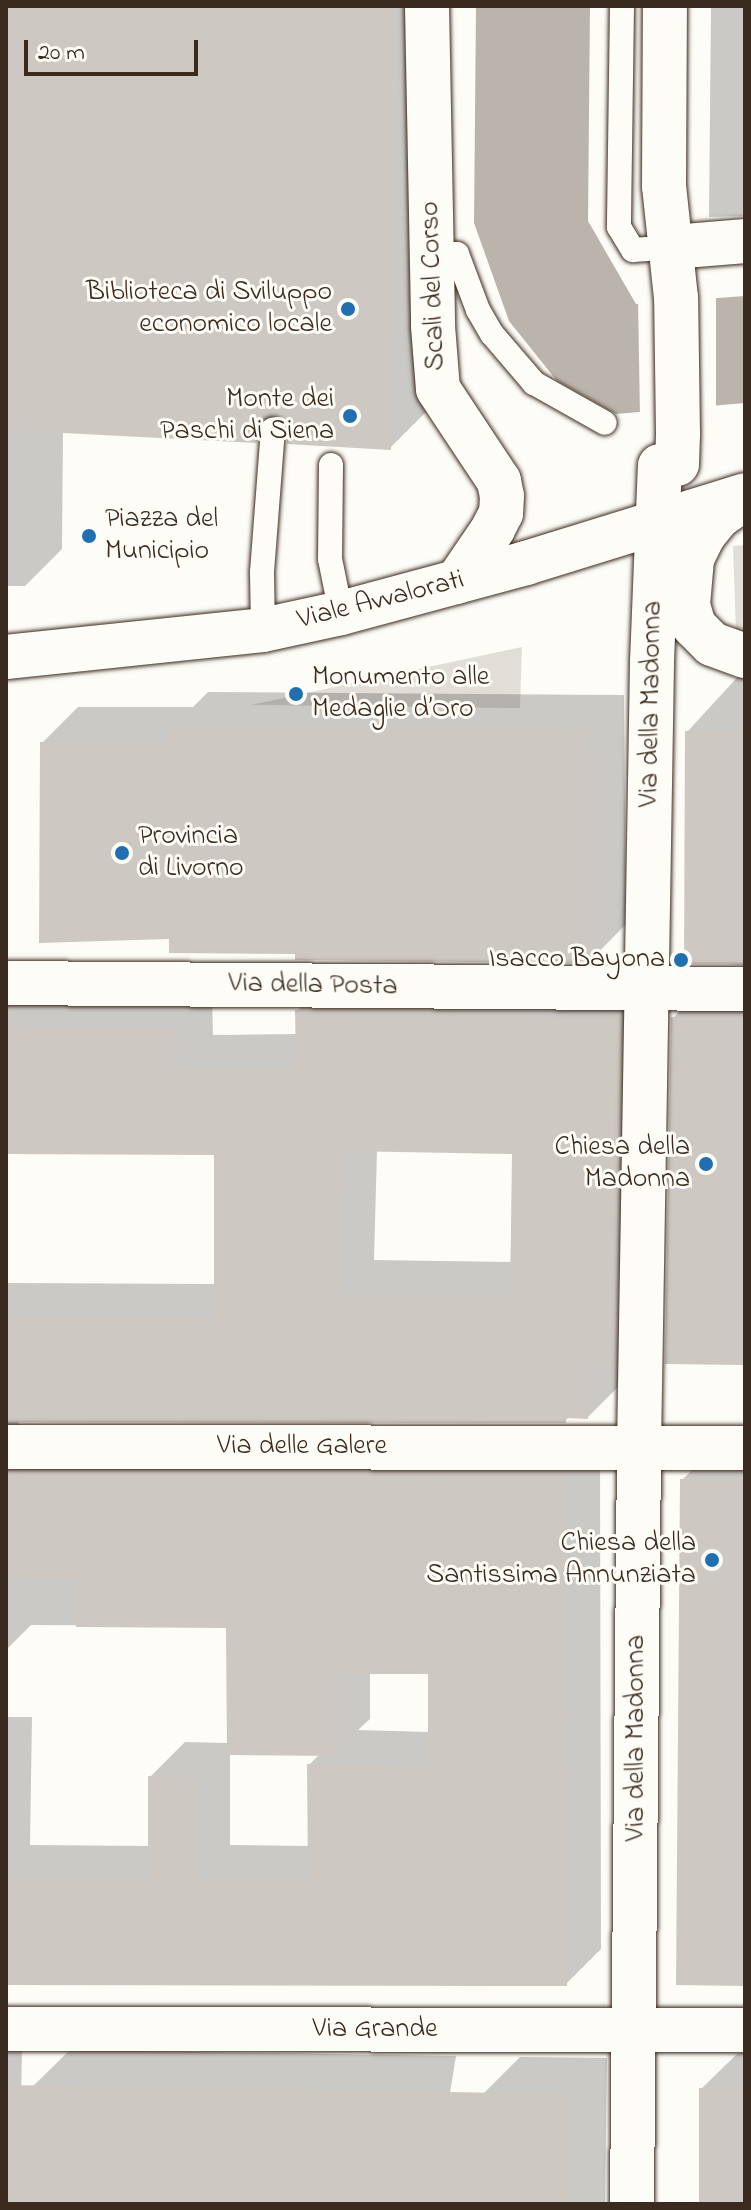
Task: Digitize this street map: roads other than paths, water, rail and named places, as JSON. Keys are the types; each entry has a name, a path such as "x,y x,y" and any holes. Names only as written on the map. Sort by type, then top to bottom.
{"street":[{"name":"Scali del Corso","path":"427,6 438,389 499,481 502,496 501,513 493,529 457,582"},
{"path":"665,6 664,186 672,247 745,241"},
{"name":"Via della Madonna","path":"632,2204 652,662 660,466 677,464 676,298 672,247"},
{"name":"Viale Avvalorati","path":"6,657 263,630 457,582 745,496"},
{"name":"Viale Avvalorati","path":"745,496 719,516 703,536 692,559 688,605 694,626 712,644 745,656"},
{"name":"Via della Posta","path":"6,983 745,989"},
{"name":"Via delle Galere","path":"6,1447 745,1448"},
{"name":"Via Grande","path":"6,2029 745,2030"}],"lane":[{"path":"622,6 619,227 633,250 672,247"},
{"path":"432,254 457,254 478,310 492,334 534,383 605,423"},
{"path":"263,630 262,572 273,429"},
{"path":"331,465 330,559 341,613"}],"place":[{"name":"Biblioteca di Sviluppo economico locale","path":"348,309"},
{"name":"Monte dei Paschi di Siena","path":"350,416"},
{"name":"Piazza del Municipio","path":"89,536"},
{"name":"Monumento alle Medaglie d’Oro","path":"296,694"},
{"name":"Provincia di Livorno","path":"122,853"},
{"name":"Isacco Bayona","path":"681,960"},
{"name":"Chiesa della Madonna","path":"706,1164"},
{"name":"Chiesa della Santissima Annunziata","path":"712,1560"}]}
